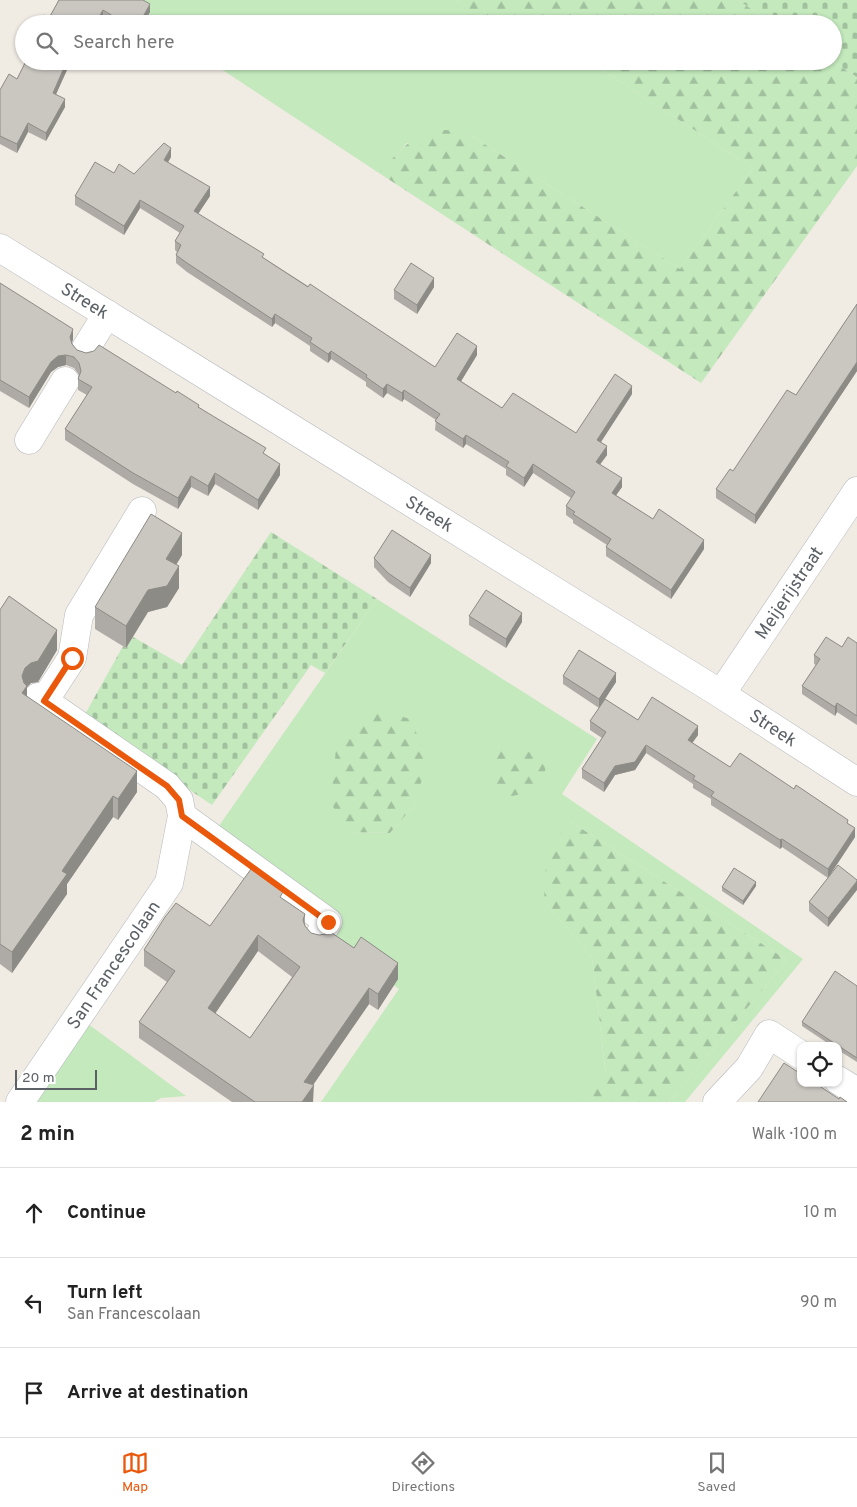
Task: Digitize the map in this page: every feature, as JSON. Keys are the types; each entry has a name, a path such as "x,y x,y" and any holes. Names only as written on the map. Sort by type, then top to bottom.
{"street":[{"name":"Streek","path":"0,248 721,694 857,782"},
{"path":"86,348 107,314"},
{"path":"29,440 65,381"},
{"name":"Meijerijstraat","path":"721,694 857,492"},
{"path":"142,511 79,615 72,658 41,699 167,786 179,800 182,816 328,922 319,936"},
{"name":"San Francescolaan","path":"20,1102 168,883 182,816"},
{"path":"717,1102 749,1068 769,1034 797,1052"},
{"path":"842,1083 857,1092"}],"green space":[{"path":"116,0 456,0 478,14 477,15 138,15"},
{"path":"456,0 738,0 760,15 476,15"},
{"path":"738,0 857,0 857,77 842,67 842,15 760,15"},
{"path":"842,67 857,77 857,166 701,383 379,173 407,144 427,133 438,130 451,130 467,133 680,269 753,168 602,70 842,70"},
{"path":"223,70 602,70 753,168 680,269 467,133 407,143 379,173"},
{"path":"271,532 377,599 325,673 311,665 212,805 83,718 123,646 126,648 133,637 182,665"},
{"path":"377,599 597,739 562,794 803,959 685,1102 669,1102 787,960 571,822 544,901 592,957 606,1076 588,1102 321,1102 399,989 205,846","holes":["499,743 506,796 494,799","418,801 390,833 352,832"]},
{"path":"377,709 410,719 426,754 418,801 390,833 352,832 331,804 336,748"},
{"path":"499,743 533,753 546,767 543,777 533,789 520,794 494,799 492,769"},
{"path":"571,822 787,960 669,1102 588,1102 606,1075 592,957 544,901 547,847"},
{"path":"84,1021 186,1096 161,1098 154,1102 30,1102"}],"building":[{"path":"59,0 143,0 150,4 144,15 111,15 103,10 100,15 51,15"},
{"path":"22,70 63,70 53,93 65,99 46,133 28,123 17,144 0,136 0,90 9,74 17,79"},
{"path":"164,143 171,148 164,160 210,187 194,211 264,254 262,257 308,287 310,284 435,367 457,333 477,346 457,379 502,408 513,393 576,433 615,374 632,386 597,440 607,446 596,462 622,478 612,493 653,519 659,509 704,540 671,590 606,547 611,539 573,514 575,512 566,506 575,492 533,464 524,478 506,466 509,462 466,435 463,439 435,421 440,414 404,390 402,393 387,384 383,389 366,377 367,375 331,351 328,354 310,342 312,338 275,314 272,319 176,255 181,245 175,241 184,226 140,200 124,226 75,196 95,162 114,173 119,164 134,174"},
{"path":"411,263 434,278 417,305 394,290"},
{"path":"0,283 73,329 70,337 72,344 77,350 86,353 94,351 99,345 176,393 177,391 199,405 198,407 266,448 263,453 280,464 258,500 215,473 208,486 191,476 178,498 133,473 65,429 92,387 78,379 81,371 79,363 74,357 58,356 51,362 29,397 0,380"},
{"path":"857,304 857,362 755,515 716,489 730,469 733,471 787,390 796,395"},
{"path":"151,514 182,533 166,559 179,566 167,586 148,590 126,626 95,607"},
{"path":"392,530 431,555 410,588 388,573 374,558"},
{"path":"486,590 522,613 506,639 469,616"},
{"path":"9,596 57,630 38,661 31,663 25,668 22,676 27,686 22,693 137,771 118,799 113,796 62,871 67,874 12,952 0,944 0,610"},
{"path":"826,637 842,647 848,637 857,643 857,716 837,703 835,707 802,686 820,659 814,655"},
{"path":"579,650 616,673 599,699 563,676"},
{"path":"652,697 698,726 688,740 730,767 740,753 794,789 796,785 848,820 847,823 855,828 828,869 711,796 714,792 693,779 695,776 646,745 635,762 615,766 604,783 582,769 606,732 590,721 605,699 638,720"},
{"path":"838,865 857,881 828,918 809,902"},
{"path":"734,868 756,882 743,901 722,887"},
{"path":"251,869 283,892 280,897 305,914 303,920 311,933 319,935 326,934 329,931 354,948 361,937 398,963 378,994 369,988 304,1082 314,1085 302,1102 255,1102 139,1022 175,971 144,950 165,917 176,903 210,926","holes":["258,935 300,967 250,1038 208,1008"]},
{"path":"835,971 857,986 857,1058 842,1048 842,1042 833,1042 802,1022"},
{"path":"784,1063 797,1071 797,1087 821,1087 847,1102 758,1102"}],"route":[{"path":"72,658 44,701 167,786 179,800 182,816 328,922"}]}
